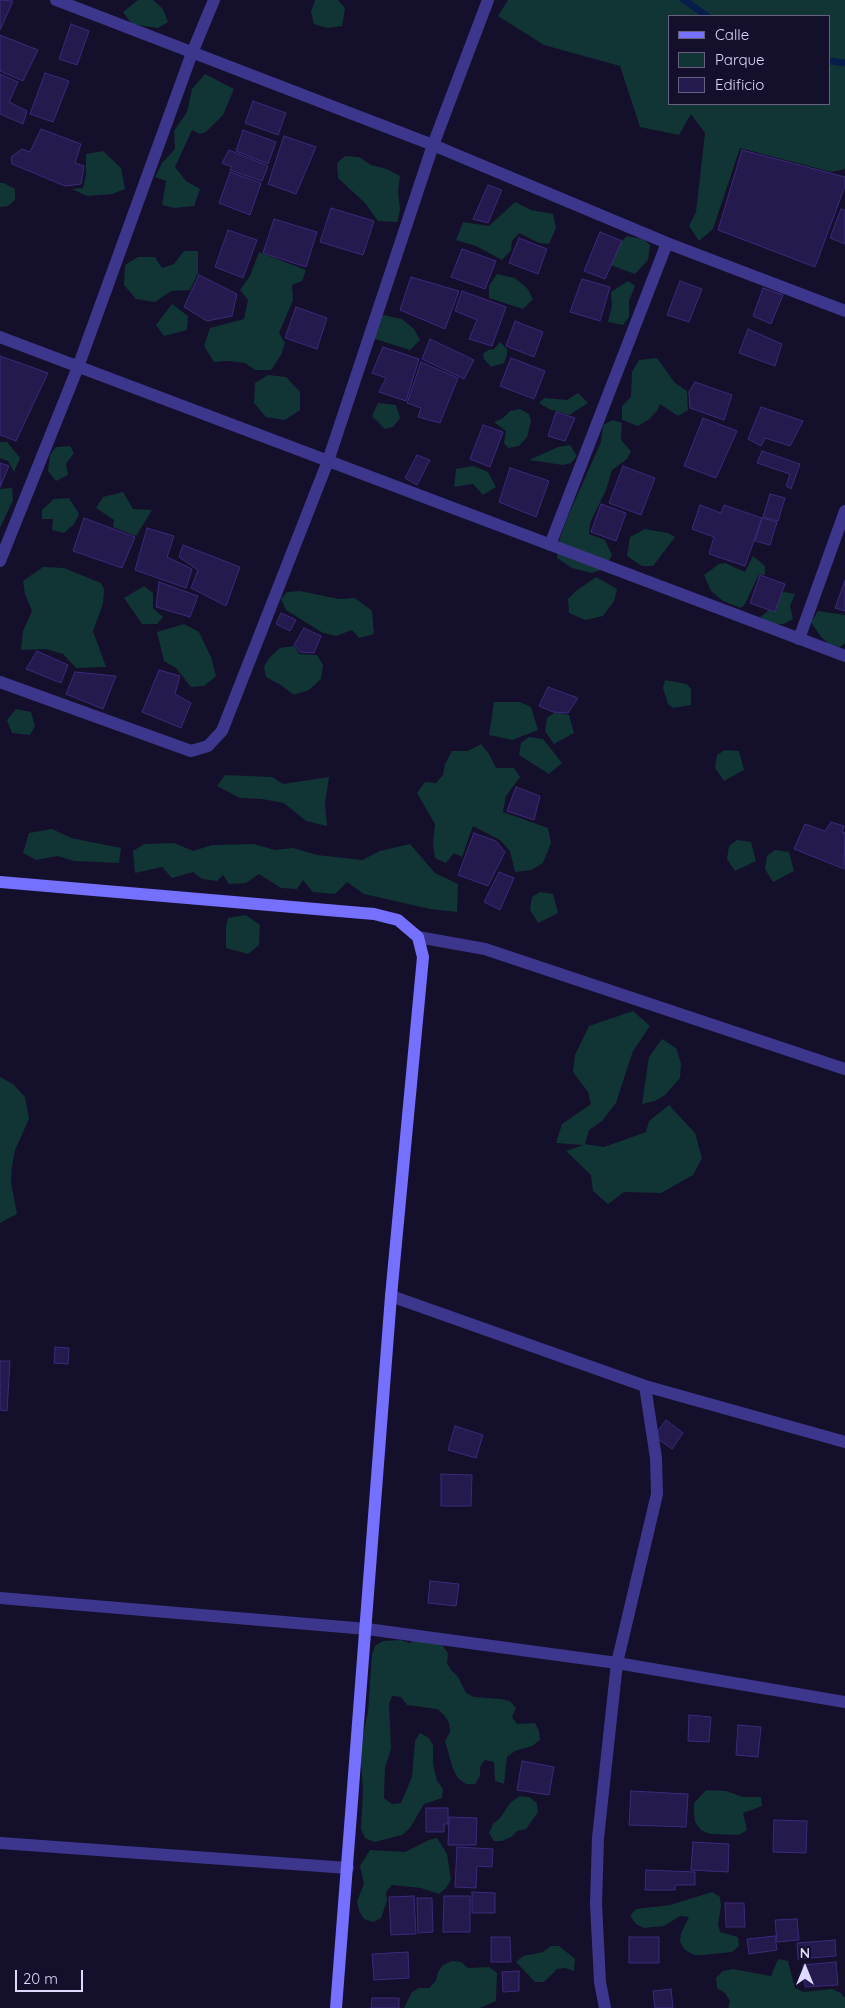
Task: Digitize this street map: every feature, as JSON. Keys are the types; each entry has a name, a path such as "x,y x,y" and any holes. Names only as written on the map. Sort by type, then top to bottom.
{"street":[{"path":"56,0 433,145 667,243 845,311"},
{"path":"0,561 78,366 192,53 214,0"},
{"path":"0,682 191,751 208,746 222,731 328,461 433,145 488,0"},
{"path":"550,545 667,243"},
{"path":"0,337 845,656"},
{"path":"799,639 845,511"},
{"path":"0,882 374,914 398,920 418,937 485,949 845,1069"},
{"path":"336,2008 392,1296 423,957 418,937"},
{"path":"392,1296 645,1386 845,1442"},
{"path":"605,2008 600,1982 596,1904 598,1838 617,1663 657,1494 656,1458 645,1386"},
{"path":"0,1598 366,1629 617,1663 845,1702"},
{"path":"0,1849 0,1843 348,1868"}],"green space":[{"path":"138,0 153,0 163,9 168,22 158,28 132,24 123,12"},
{"path":"315,0 338,0 345,8 342,26 327,28 314,24 311,12"},
{"path":"508,0 845,0 845,169 831,172 740,148 713,229 699,241 689,226 696,212 705,133 691,114 679,135 640,127 620,66 544,45 498,16"},
{"path":"205,74 234,89 223,115 206,132 200,134 192,130 175,167 186,181 200,189 194,206 174,208 162,205 166,181 155,177 162,163 175,149 174,131 187,112 192,89"},
{"path":"103,151 121,168 125,189 112,194 87,196 72,189 83,188 86,175 86,154"},
{"path":"345,156 359,157 371,165 387,169 400,176 398,191 400,210 397,222 378,221 365,203 338,178 337,163"},
{"path":"0,183 15,189 15,200 8,206 0,207"},
{"path":"515,202 531,210 553,214 556,228 549,244 539,243 519,233 512,241 511,250 502,260 476,246 456,240 463,222 489,226"},
{"path":"627,236 643,239 650,245 648,260 635,274 610,265 622,241"},
{"path":"184,251 198,251 198,273 190,290 171,291 155,302 136,299 124,285 125,265 138,257 155,257 162,268 174,264"},
{"path":"259,252 306,270 302,281 292,285 293,300 279,333 285,343 281,355 271,370 255,370 245,363 214,362 204,346 210,328 244,319 248,300 240,290 250,276"},
{"path":"497,274 515,278 527,288 533,299 523,309 489,298 489,286"},
{"path":"628,281 635,286 629,301 629,317 623,325 608,322 612,306 611,292"},
{"path":"172,304 188,316 187,330 164,336 156,325"},
{"path":"383,315 402,319 414,329 420,340 410,350 375,339 375,327"},
{"path":"500,342 507,349 507,355 504,363 491,367 484,359 483,354 488,350 494,349"},
{"path":"657,358 675,383 687,391 688,410 678,416 660,404 657,411 648,420 638,426 622,420 622,406 631,397 632,372 639,360"},
{"path":"268,375 286,377 300,392 300,410 285,420 266,417 254,403 255,383"},
{"path":"578,393 588,403 569,415 549,409 539,403 544,398 567,400"},
{"path":"378,403 396,405 400,418 393,427 385,429 372,416"},
{"path":"520,409 529,414 531,421 527,437 519,446 508,448 504,443 506,431 494,422 503,418 510,411"},
{"path":"613,420 622,423 621,440 631,451 627,459 612,470 606,490 590,523 589,534 605,540 612,555 604,569 592,573 572,568 557,558 559,541 601,442 603,425"},
{"path":"0,442 7,442 20,458 14,472 8,461 0,458"},
{"path":"570,445 577,456 571,463 563,465 529,460 558,447"},
{"path":"70,446 74,453 66,464 68,475 56,481 48,471 50,455 56,447"},
{"path":"473,466 488,472 496,487 483,495 473,484 454,487 456,469"},
{"path":"12,488 13,500 0,528 0,489"},
{"path":"123,492 133,509 152,510 136,536 113,527 114,520 96,508 103,497"},
{"path":"69,498 79,514 74,524 64,533 52,530 53,519 42,519 42,510 54,499"},
{"path":"645,529 668,533 675,537 653,566 642,566 627,556 630,537"},
{"path":"753,556 765,566 765,575 759,574 745,604 741,608 723,601 711,591 704,575 719,564 725,563 745,572"},
{"path":"43,567 64,568 101,583 104,589 103,604 93,631 106,667 76,668 63,654 46,649 21,650 23,631 32,611 25,594 23,581"},
{"path":"596,577 617,589 614,601 603,616 585,620 569,613 568,599"},
{"path":"144,586 153,593 153,608 163,617 157,624 142,624 124,598"},
{"path":"300,591 339,599 355,598 372,611 374,634 359,638 352,630 336,636 323,633 286,610 281,599 287,592"},
{"path":"784,592 795,594 790,606 793,619 784,624 772,624 760,617 767,612 772,597"},
{"path":"818,611 845,615 845,643 840,647 829,644 821,637 811,622"},
{"path":"184,624 199,632 211,657 216,676 204,686 191,687 176,668 164,661 157,632"},
{"path":"294,646 299,654 317,655 323,665 321,679 309,690 294,695 266,677 264,667 269,658 280,648"},
{"path":"665,680 687,684 691,689 691,705 673,708 668,704 663,688"},
{"path":"494,702 520,702 531,707 538,730 512,740 489,735"},
{"path":"16,709 31,712 35,726 30,735 12,733 7,720"},
{"path":"555,712 569,715 574,733 554,744 545,731 547,718"},
{"path":"529,737 543,739 562,763 549,774 519,755 521,743"},
{"path":"481,744 496,768 514,768 520,777 506,796 503,812 548,828 551,843 543,863 531,870 515,872 510,851 500,840 473,826 462,857 454,853 446,863 435,858 433,844 435,824 417,793 425,782 436,783 443,775 445,764 452,751 468,751"},
{"path":"725,750 739,751 744,770 724,781 715,768 717,755"},
{"path":"225,775 272,777 283,784 329,777 325,803 327,826 306,821 284,803 240,798 217,786"},
{"path":"52,829 71,838 121,848 119,863 74,861 58,856 36,860 23,853 29,833"},
{"path":"737,840 751,842 756,861 735,871 727,859 729,846"},
{"path":"174,843 193,851 212,845 254,844 275,850 293,848 317,855 362,860 380,851 410,844 435,873 458,884 457,912 430,909 364,894 347,882 335,894 313,892 303,880 297,889 281,888 259,874 246,883 229,884 223,875 217,881 202,879 193,872 172,878 162,867 135,873 133,851 144,844"},
{"path":"775,850 789,852 794,871 773,882 765,869 767,856"},
{"path":"540,892 553,894 558,913 538,923 530,910 532,897"},
{"path":"246,915 260,925 259,945 248,954 226,948 228,918"},
{"path":"633,1011 650,1026 633,1051 616,1103 602,1121 589,1130 585,1144 604,1147 646,1132 649,1121 669,1105 695,1133 702,1158 693,1175 661,1193 624,1192 608,1204 593,1191 591,1175 566,1151 583,1145 556,1143 562,1124 591,1104 588,1092 573,1072 575,1055 589,1026"},
{"path":"662,1039 676,1048 681,1063 680,1078 665,1095 655,1101 642,1104 649,1057"},
{"path":"0,1077 13,1084 25,1097 29,1119 15,1150 12,1166 11,1182 17,1214 0,1223"},
{"path":"415,1638 436,1641 443,1646 448,1653 447,1663 458,1677 466,1693 474,1697 510,1701 516,1708 512,1717 517,1724 535,1723 539,1731 540,1740 532,1746 515,1751 507,1757 504,1784 495,1781 494,1762 485,1760 480,1767 480,1776 475,1784 466,1784 458,1778 453,1769 445,1741 450,1732 449,1723 444,1715 437,1709 407,1705 401,1697 392,1696 389,1704 391,1749 385,1767 384,1798 392,1804 401,1803 412,1777 415,1741 420,1733 429,1738 433,1745 433,1764 437,1781 443,1789 442,1798 424,1804 410,1828 402,1835 374,1842 365,1838 361,1829 363,1791 360,1749 368,1712 372,1655 375,1646 383,1641 401,1640 410,1643"},
{"path":"706,1790 726,1791 743,1797 761,1797 762,1806 743,1813 747,1830 739,1835 710,1834 701,1830 695,1822 694,1813 694,1803"},
{"path":"520,1796 529,1797 537,1803 538,1812 526,1829 517,1831 511,1837 502,1841 494,1841 489,1833 493,1824 500,1818 511,1802"},
{"path":"437,1838 447,1854 451,1880 446,1888 439,1894 421,1888 392,1885 386,1892 387,1901 381,1918 373,1922 364,1919 359,1911 357,1901 364,1884 360,1866 370,1850 405,1852"},
{"path":"712,1892 720,1897 721,1906 718,1924 720,1932 738,1937 739,1946 732,1952 694,1955 685,1950 680,1942 681,1933 689,1917 680,1916 664,1926 644,1928 636,1924 630,1916 636,1909 670,1905"},
{"path":"551,1946 559,1946 575,1959 574,1971 565,1968 557,1969 544,1982 535,1982 516,1962 523,1956 543,1952"},
{"path":"778,1959 788,1961 795,1988 803,1992 832,1989 841,1993 845,1998 845,2008 728,2008 730,2001 725,1993 717,1988 716,1978 723,1971 733,1969 771,1976"},
{"path":"452,1961 461,1962 468,1968 489,1967 497,1973 496,2001 480,2008 404,2008 412,1992 419,1988 429,1988 436,1981 438,1972 443,1965"}],"building":[{"path":"0,0 13,1 0,30"},
{"path":"71,24 89,31 77,65 59,59"},
{"path":"0,35 38,50 23,81 0,71"},
{"path":"45,73 69,81 53,122 30,114"},
{"path":"0,74 18,82 9,102 27,111 23,124 0,114"},
{"path":"253,101 286,113 278,135 245,123"},
{"path":"41,129 81,144 75,163 84,166 81,184 65,186 12,164 11,157 22,149 30,152"},
{"path":"243,130 276,142 268,164 236,151"},
{"path":"284,136 316,147 296,194 268,184"},
{"path":"229,150 268,166 262,181 230,170 232,167 222,163"},
{"path":"742,150 845,177 845,186 815,267 718,230"},
{"path":"230,172 261,183 250,215 219,203"},
{"path":"488,185 502,190 488,223 473,219"},
{"path":"331,208 374,221 363,255 320,242"},
{"path":"841,209 845,210 845,244 830,238"},
{"path":"274,219 317,232 306,267 263,253"},
{"path":"228,230 257,240 243,278 215,267"},
{"path":"600,232 622,241 605,279 584,271"},
{"path":"519,238 547,249 538,274 509,263"},
{"path":"462,249 496,261 485,289 451,277"},
{"path":"199,275 237,294 232,316 207,321 184,307"},
{"path":"411,277 459,291 445,329 400,310"},
{"path":"582,279 610,287 600,321 570,312"},
{"path":"680,281 702,289 689,322 667,315"},
{"path":"763,288 783,295 771,324 753,316"},
{"path":"462,291 506,307 492,346 469,339 477,320 455,311"},
{"path":"296,307 327,318 317,349 285,338"},
{"path":"515,321 543,332 534,357 506,346"},
{"path":"748,329 782,344 775,366 739,353"},
{"path":"430,339 474,360 464,379 422,359"},
{"path":"383,347 419,359 406,401 379,392 386,378 372,373"},
{"path":"0,356 48,373 16,441 0,435"},
{"path":"511,358 545,371 534,399 500,386"},
{"path":"421,362 458,378 440,423 418,417 421,408 407,403"},
{"path":"695,382 732,395 724,420 690,408 689,392"},
{"path":"761,407 803,421 790,446 765,438 761,446 748,439"},
{"path":"556,412 575,418 565,441 548,436"},
{"path":"703,418 737,431 716,478 684,466"},
{"path":"483,425 503,432 490,467 470,459"},
{"path":"762,451 800,464 791,489 786,486 790,474 757,463"},
{"path":"417,455 430,460 417,485 405,478"},
{"path":"0,463 9,466 0,487"},
{"path":"623,466 655,478 641,515 609,503"},
{"path":"510,468 549,481 536,517 499,502"},
{"path":"770,494 785,498 778,521 763,517"},
{"path":"601,504 626,513 616,541 591,532"},
{"path":"700,505 721,513 724,505 762,518 745,566 709,554 714,537 692,529"},
{"path":"84,518 135,537 122,568 73,551"},
{"path":"762,518 777,522 770,545 755,541"},
{"path":"147,528 174,536 167,557 192,569 186,588 135,570"},
{"path":"183,545 240,567 226,606 191,588 198,570 179,557"},
{"path":"760,575 785,584 775,612 750,603"},
{"path":"845,580 845,611 835,608"},
{"path":"159,582 198,596 190,617 156,607"},
{"path":"281,613 296,620 290,631 276,624"},
{"path":"304,628 321,636 314,653 300,652 294,645"},
{"path":"37,651 68,665 61,683 26,669"},
{"path":"159,670 180,676 175,694 191,703 181,728 142,712"},
{"path":"75,672 116,676 103,709 66,694"},
{"path":"548,687 578,698 568,713 553,712 539,706"},
{"path":"516,787 540,796 534,820 507,811"},
{"path":"831,822 844,826 842,832 845,833 844,869 794,849 805,824 825,831"},
{"path":"474,833 496,841 505,852 488,886 458,875"},
{"path":"499,872 514,878 500,910 484,902"},
{"path":"55,1347 69,1348 68,1364 54,1363"},
{"path":"0,1361 10,1361 7,1411 0,1410"},
{"path":"666,1420 683,1433 672,1449 654,1436"},
{"path":"455,1426 483,1435 476,1458 448,1450"},
{"path":"441,1474 472,1475 471,1506 441,1506"},
{"path":"430,1581 459,1584 456,1606 428,1603"},
{"path":"689,1715 711,1717 709,1742 688,1741"},
{"path":"738,1725 761,1727 758,1757 736,1755"},
{"path":"522,1761 554,1767 549,1795 517,1790"},
{"path":"631,1791 688,1794 686,1827 629,1825"},
{"path":"426,1808 448,1808 448,1824 444,1824 444,1832 426,1832"},
{"path":"449,1817 477,1818 476,1845 448,1845"},
{"path":"774,1820 807,1821 806,1853 773,1852"},
{"path":"693,1842 729,1844 728,1872 691,1870"},
{"path":"457,1847 493,1849 492,1867 477,1866 476,1888 455,1887"},
{"path":"646,1870 695,1872 695,1885 675,1885 675,1890 645,1890"},
{"path":"472,1892 495,1893 495,1913 472,1913"},
{"path":"414,1896 416,1934 391,1935 389,1897"},
{"path":"444,1896 470,1896 470,1932 443,1932"},
{"path":"417,1898 432,1898 433,1932 418,1933"},
{"path":"725,1903 744,1903 745,1927 726,1927"},
{"path":"797,1919 799,1940 777,1942 775,1920"},
{"path":"775,1936 777,1950 749,1954 747,1939"},
{"path":"491,1937 510,1937 511,1962 491,1962"},
{"path":"629,1937 659,1937 659,1963 629,1963"},
{"path":"835,1940 836,1956 798,1959 797,1943"},
{"path":"408,1952 409,1978 374,1980 372,1954"},
{"path":"836,1962 838,1985 805,1987 803,1965"},
{"path":"519,1971 519,1991 503,1992 502,1972"},
{"path":"671,1989 673,2008 655,2008 653,1991"},
{"path":"372,1998 399,1998 399,2008 371,2008"}],"waterway":[{"path":"684,0 706,15"},
{"path":"830,61 845,63"}]}
